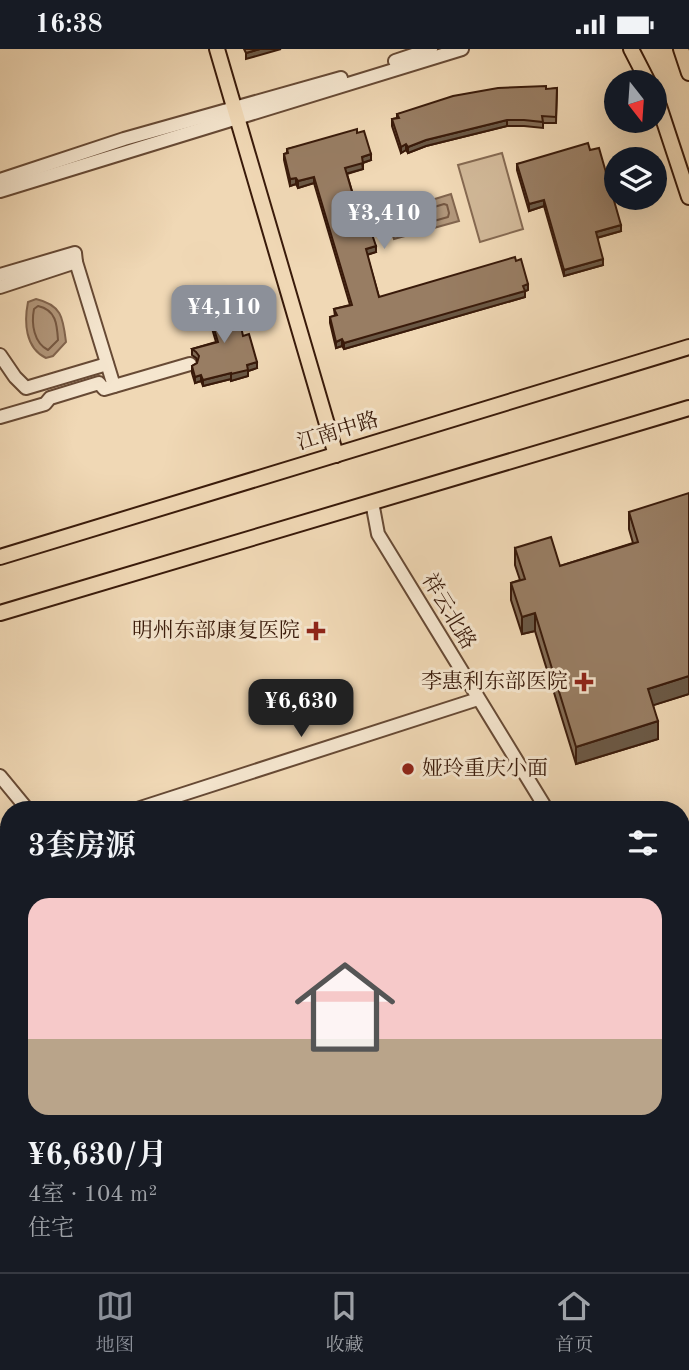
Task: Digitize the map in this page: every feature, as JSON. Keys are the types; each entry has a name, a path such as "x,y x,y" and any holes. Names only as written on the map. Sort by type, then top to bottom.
{"main road":[{"path":"217,49 336,455"},
{"path":"631,49 642,70"},
{"path":"681,49 689,73"},
{"path":"667,130 689,197"},
{"name":"江南中路","path":"0,557 689,347"},
{"path":"0,613 689,408"}],"street":[{"path":"0,191 431,49"},
{"path":"0,180 124,139 234,113 462,49"},
{"path":"0,275 75,253 114,386"},
{"path":"0,287 76,262"},
{"path":"0,355 26,388 107,364"},
{"path":"25,396 96,376 104,389 190,364"},
{"path":"0,417 46,404 50,398 99,383"},
{"name":"祥云北路","path":"372,502 378,534 541,801"},
{"path":"162,801 478,699"},
{"path":"0,776 21,801"}],"shaded area":[{"path":"502,153 523,229 480,242 458,165"}],"water":[{"path":"451,194 459,221 394,239 386,214"},
{"path":"36,299 56,309 64,326 66,342 53,356 46,358 34,348 28,334 28,302"}],"building":[{"path":"244,49 260,49 246,53"},
{"path":"546,86 546,89 557,88 556,117 542,116 543,122 507,120 401,147 392,119 399,118 397,114 453,96 498,88"},
{"path":"357,129 357,133 364,131 371,154 362,157 363,163 345,168 358,212 364,211 376,246 366,249 379,297 515,257 516,261 521,259 528,284 523,286 525,291 344,343 342,339 336,342 330,317 337,315 334,309 352,305 314,177 298,181 296,178 290,179 284,154 288,153 287,149"},
{"path":"588,143 590,150 599,148 604,166 604,210 617,210 621,225 596,232 603,259 564,270 544,200 529,204 517,164"},
{"path":"216,300 220,313 237,308 243,336 249,334 257,362 247,365 248,370 203,380 201,375 195,377 192,366 197,363 199,356 192,349 218,342 211,319 205,321 200,305"},
{"path":"689,493 689,676 648,689 658,721 576,747 535,613 522,617 511,583 525,579 515,548 551,537 560,566 638,542 629,512"}],"place":[{"name":"明州东部康复医院","path":"316,631"},
{"name":"李惠利东部医院","path":"584,682"},
{"name":"娅玲重庆小面","path":"408,769"}]}
